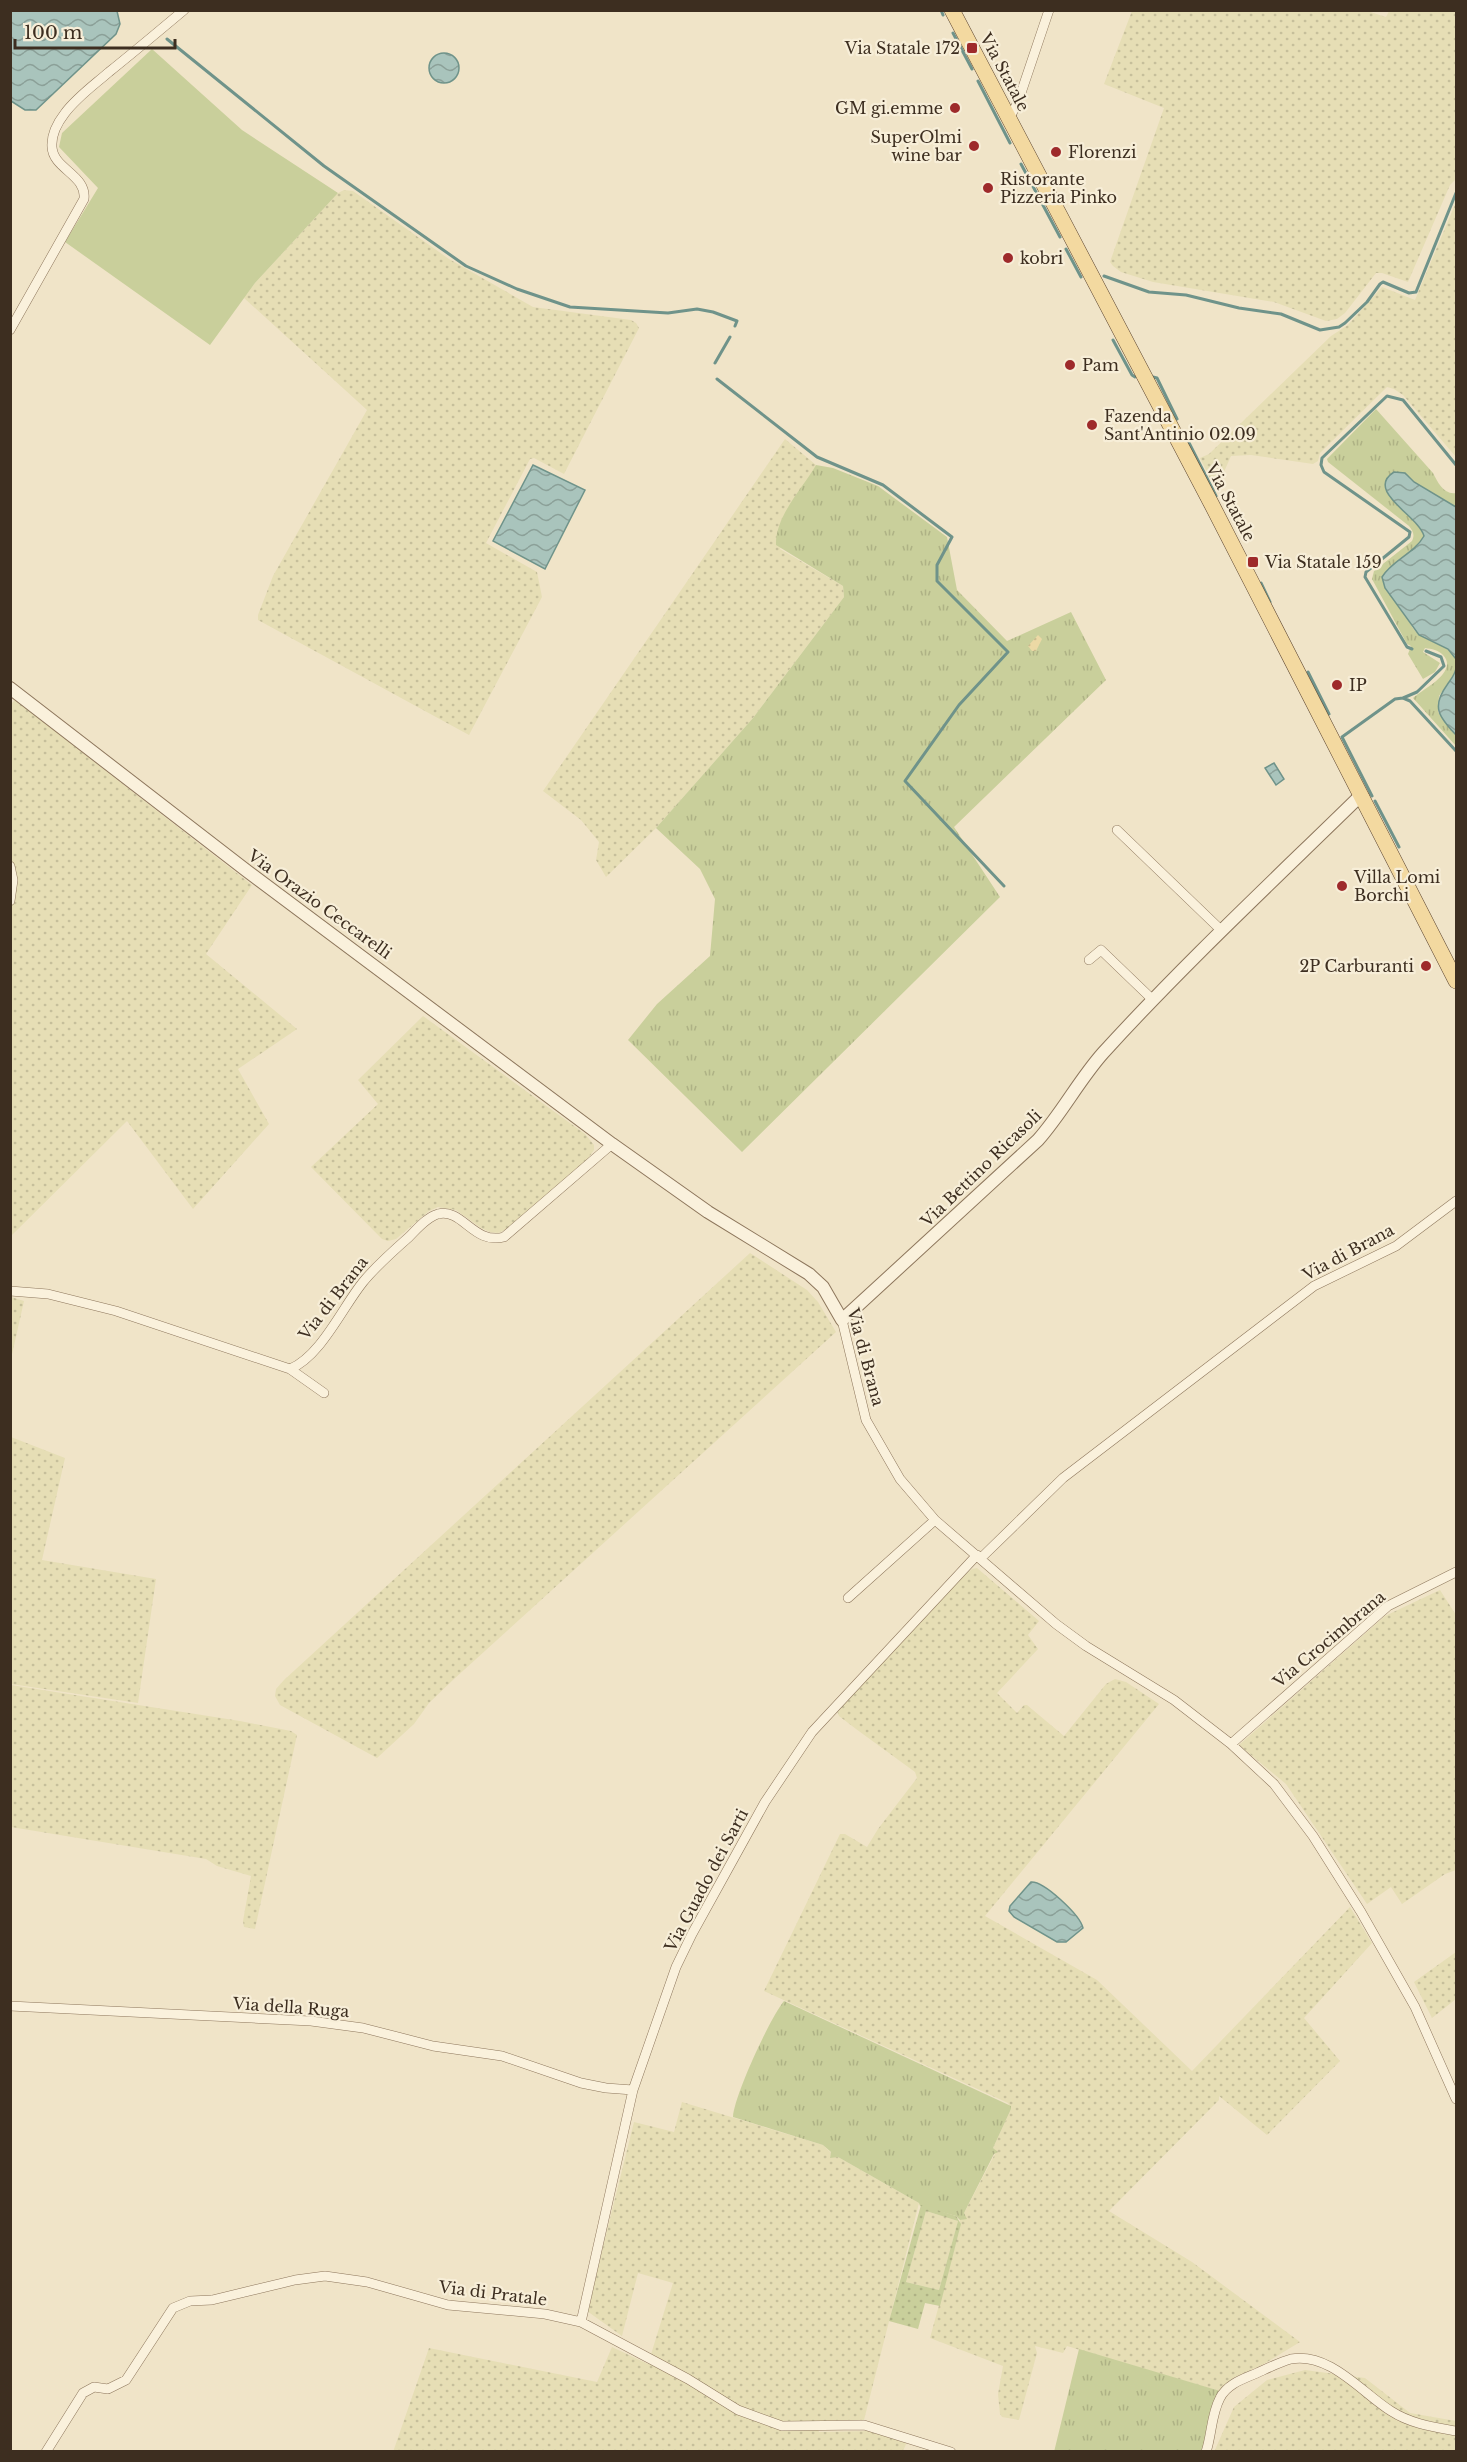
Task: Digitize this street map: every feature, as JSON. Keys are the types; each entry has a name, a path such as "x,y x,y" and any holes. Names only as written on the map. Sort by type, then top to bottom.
{"main road":[{"name":"Via Statale","path":"952,10 1364,797 1456,981"}],"street":[{"path":"10,330 84,199 85,193 80,182 52,153 53,134 58,123 83,94 184,10"},
{"path":"1009,119 1018,102 1049,10"},
{"name":"Via Orazio Ceccarelli","path":"12,693 247,872 612,1144"},
{"name":"Via Bettino Ricasoli","path":"842,1320 1038,1140 1054,1122 1102,1055 1153,1000 1286,866 1357,799 1364,797"},
{"path":"1117,830 1222,931"},
{"path":"10,866 13,880 10,901"},
{"path":"1089,960 1101,950 1153,1000"},
{"name":"Via di Brana","path":"290,1369 307,1359 362,1283 430,1218 446,1214 456,1217 482,1236 490,1239 504,1237 612,1144 708,1212 810,1274 823,1287 842,1320 866,1420 900,1479 935,1520 979,1557 1063,1478 1314,1286 1396,1246 1456,1201"},
{"path":"10,1291 48,1294 87,1302 290,1369 324,1393"},
{"path":"848,1598 935,1520"},
{"path":"979,1557 1086,1646 1174,1700 1231,1744 1274,1784 1313,1836 1355,1902 1415,2007 1456,2099"},
{"name":"Via Guado dei Sarti","path":"581,2322 633,2090 684,1950 765,1802 812,1732 979,1557"},
{"name":"Via Crocimbrana","path":"1231,1744 1388,1606 1456,1572"},
{"name":"Via della Ruga","path":"10,2006 311,2021 363,2028 433,2046 502,2056 581,2083 633,2090"},
{"name":"Via di Pratale","path":"46,2451 83,2393 94,2387 108,2389 126,2380 173,2308 190,2301 213,2300 295,2280 325,2276 367,2282 447,2305 545,2314 581,2322 688,2379 738,2410 782,2426 874,2426 951,2451"},
{"path":"1206,2451 1215,2408 1222,2394 1241,2380 1281,2362 1300,2358 1317,2361 1333,2369 1402,2418 1456,2431"}],"shaded area":[{"path":"1364,10 1386,17 1389,11 1456,11 1456,179 1450,185 1408,282 1376,273 1345,313 1337,319 1326,321 1274,302 1153,282 1121,272 1113,266 1110,262 1164,108 1104,84 1132,11"},
{"path":"344,190 353,191 449,259 533,307 631,320 639,328 564,474 534,458 530,459 486,543 537,572 542,597 469,735 258,620 273,576 367,410 244,298 255,283 338,193"},
{"path":"1456,202 1456,457 1403,395 1387,387 1320,453 1318,461 1313,464 1251,455 1231,456 1216,490 1200,458 1209,454 1331,336 1348,325 1382,287 1415,300"},
{"path":"785,439 816,465 780,549 843,586 844,597 753,718 656,828 606,877 596,860 599,842 581,820 543,791"},
{"path":"15,700 252,885 206,954 297,1029 238,1069 269,1124 193,1209 127,1121 11,1236 10,705"},
{"path":"423,1016 585,1134 594,1145 594,1150 585,1163 509,1228 498,1233 481,1228 456,1210 438,1207 429,1211 396,1239 388,1241 382,1239 311,1167 378,1104 358,1080"},
{"path":"750,1253 807,1290 818,1302 836,1332 454,1679 429,1703 414,1724 377,1758 280,1705 275,1696 276,1689 284,1680"},
{"path":"10,1297 24,1301 11,1359"},
{"path":"11,1437 65,1458 42,1560 156,1579 138,1703 11,1684"},
{"path":"977,1568 1039,1621 1028,1635 1038,1649 997,1693 1017,1713 1024,1705 1027,1705 1064,1736 1106,1684 1115,1679 1126,1682 1159,1704 985,1916 1097,1980 1192,2071 1350,1907 1372,1943 1304,2018 1340,2061 1267,2135 1219,2096 1219,2100 1109,2211 1192,2262 1300,2342 1264,2364 1233,2378 1219,2391 1067,2346 1063,2353 1035,2346 1037,2353 1019,2420 1002,2417 998,2394 1003,2366 930,2338 959,2232 960,2220 966,2218 964,2213 996,2152 993,2148 1011,2109 1008,2103 764,1991 840,1834 845,1834 867,1847 917,1778 915,1772 839,1716 837,1711 951,1587 972,1569"},
{"path":"1440,1590 1456,1615 1456,1870 1445,1874 1402,1904 1391,1887 1367,1904 1286,1784 1239,1745 1385,1616"},
{"path":"11,1685 240,1721 291,1731 297,1735 255,1929 244,1927 243,1921 251,1876 217,1866 206,1859 11,1827"},
{"path":"1456,1952 1456,1999 1432,2018 1414,1982"},
{"path":"682,2102 823,2145 831,2153 830,2157 838,2157 919,2203 864,2420 816,2421 819,2432 870,2431 907,2442 903,2451 393,2452 429,2348 597,2382 612,2347 648,2364 673,2283 638,2273 622,2336 587,2311 634,2122 674,2132"},
{"path":"926,2211 958,2221 939,2290 906,2282"},
{"path":"1305,2370 1365,2378 1410,2413 1456,2421 1456,2451 1214,2452 1234,2407 1267,2380"}],"green space":[{"path":"152,49 242,130 338,193 255,283 210,345 65,242 98,188 59,147 62,133"},
{"path":"1376,409 1433,473 1442,487 1448,492 1456,493 1456,507 1414,482 1405,473 1395,503 1416,521 1424,536 1420,544 1407,554 1405,598 1408,619 1420,635 1447,648 1456,656 1456,672 1439,696 1438,712 1456,735 1456,746 1413,698 1443,674 1447,661 1439,652 1425,648 1423,652 1440,663 1435,672 1423,679 1408,654 1411,646 1407,644 1372,579 1374,571 1412,541 1412,531 1409,526 1327,459"},
{"path":"816,465 833,468 878,486 947,537 957,590 1007,641 1071,612 1106,680 954,827 1000,897 742,1152 628,1040 657,1004 710,956 715,899 700,869 656,828 753,718 844,597 843,586 776,545 777,534 785,513"},
{"path":"784,2001 1011,2106 993,2148 998,2152 994,2154 964,2213 967,2219 960,2220 956,2216 920,2206 919,2203 838,2157 830,2158 831,2152 823,2145 733,2117 739,2092 770,2023"},
{"path":"921,2205 956,2216 961,2224 940,2306 925,2303 918,2329 889,2321","holes":["926,2211 958,2221 939,2290 906,2282"]},
{"path":"1079,2349 1220,2391 1201,2451 1054,2452"}],"sand":[{"path":"1038,635 1042,639 1036,651 1032,651 1028,646"}],"water":[{"path":"11,10 117,11 120,24 116,34 36,110 25,110 11,101"},
{"path":"444,53 455,57 459,68 455,79 444,83 433,79 429,68 433,57"},
{"path":"533,465 585,490 545,569 493,541"},
{"path":"1394,472 1405,473 1414,482 1456,507 1456,659 1448,649 1419,635 1385,588 1382,577 1386,571 1415,548 1424,536 1413,520 1396,504 1385,487 1386,479"},
{"path":"1456,668 1456,735 1441,717 1438,706 1442,693"},
{"path":"1274,763 1284,779 1276,785 1265,768"},
{"path":"1031,1882 1037,1883 1052,1893 1069,1907 1080,1922 1083,1928 1066,1942 1057,1942 1014,1917 1009,1911 1010,1906"}],"waterway":[{"path":"941,10 943,15"},
{"path":"953,33 972,69"},
{"path":"167,39 324,166 466,266 517,289 570,307 668,313 697,309 737,321 735,326"},
{"path":"978,81 1010,143"},
{"path":"1021,164 1060,237"},
{"path":"1104,276 1149,292 1186,295 1239,308 1281,314 1320,330 1339,327 1367,302 1383,282 1409,293 1416,292 1456,193"},
{"path":"1066,249 1081,277"},
{"path":"715,363 730,337"},
{"path":"1113,340 1135,377"},
{"path":"1153,377 1157,378 1177,419"},
{"path":"717,379 817,457 883,485 952,537 937,565 937,581 1008,652 959,705 905,781 1004,886"},
{"path":"1412,649 1407,647 1365,577 1366,572 1409,537 1410,532 1324,472 1321,465 1322,458 1387,396 1403,400 1456,465"},
{"path":"1183,431 1216,496"},
{"path":"1261,583 1270,602"},
{"path":"1403,698 1417,692 1444,666 1441,657 1426,651"},
{"path":"1308,672 1329,714"},
{"path":"1372,796 1342,737 1395,699 1403,698 1410,701 1456,751"},
{"path":"1375,801 1399,847"}],"place":[{"name":"Via Statale 172","path":"972,48"},
{"name":"GM gi.emme","path":"955,108"},
{"name":"SuperOlmi wine bar","path":"974,146"},
{"name":"Florenzi","path":"1056,152"},
{"name":"Ristorante Pizzeria Pinko","path":"988,188"},
{"name":"kobri","path":"1008,258"},
{"name":"Pam","path":"1070,365"},
{"name":"Fazenda Sant'Antinio 02.09","path":"1092,425"},
{"name":"Via Statale 159","path":"1253,562"},
{"name":"IP","path":"1337,685"},
{"name":"Villa Lomi Borchi","path":"1342,886"},
{"name":"2P Carburanti","path":"1426,966"}]}
